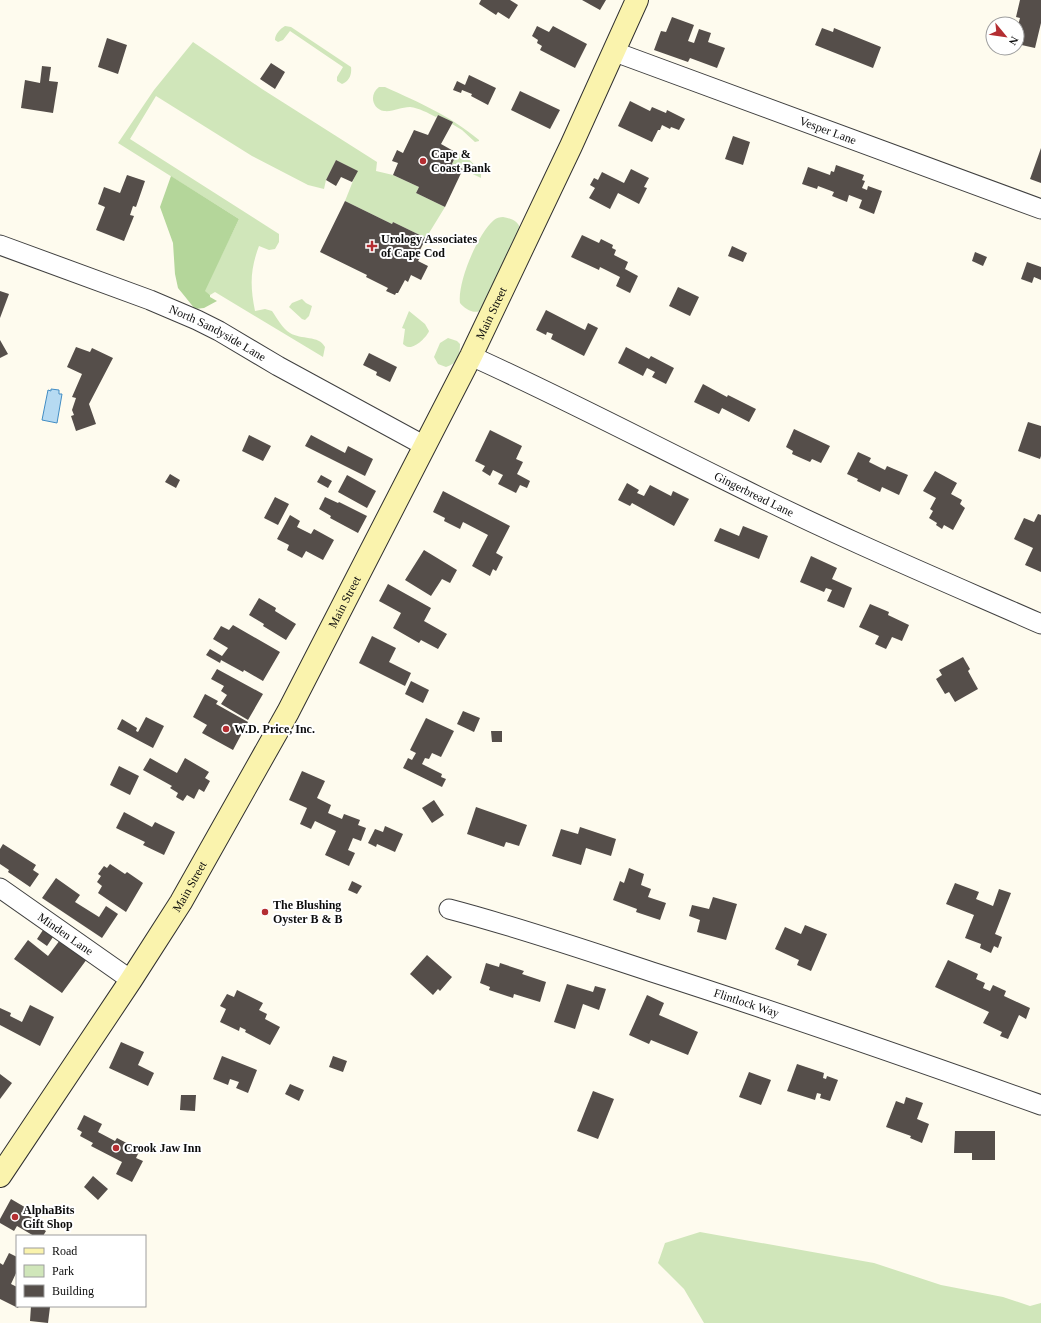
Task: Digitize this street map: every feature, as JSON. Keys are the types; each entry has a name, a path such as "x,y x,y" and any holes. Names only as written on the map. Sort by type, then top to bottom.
{"main road":[{"name":"Main Street","path":"0,1176 131,980 194,880 266,751 318,654 471,356 637,0"}],"street":[{"name":"Vesper Lane","path":"614,52 1041,209"},
{"name":"North Sandyside Lane","path":"0,245 150,300 197,320 424,446"},
{"name":"Gingerbread Lane","path":"471,356 527,381 756,496 890,558 1041,624"},
{"name":"Minden Lane","path":"0,888 131,980"},
{"name":"Flintlock Way","path":"449,909 503,923 728,996 906,1056 1041,1105"}],"green space":[{"path":"285,26 291,27 351,67 351,73 348,79 342,84 337,81 337,77 343,67 290,31 283,40 278,42 275,40 278,32"},
{"path":"193,42 262,89 377,162 376,171 393,175 419,187 416,193 445,207 426,238 393,222 392,224 345,201 357,171 336,160 326,180 324,189 308,185 252,156 156,96 130,139 279,234 279,242 275,249 269,250 259,246 256,255 252,271 252,294 255,311 265,309 272,311 282,326 290,333 314,339 322,343 325,347 323,357 215,292 210,295 204,291 239,219 118,143 154,90"},
{"path":"379,87 385,87 434,110 457,123 479,141 475,142 462,130 452,124 452,122 438,115 436,117 410,107 387,111 380,110 373,101 374,93"},
{"path":"457,153 465,156 474,164 481,173 481,178 452,164"},
{"path":"171,176 239,219 205,291 210,295 210,297 217,301 204,308 195,309 178,288 175,274 173,243 160,207"},
{"path":"503,217 516,222 520,229 482,310 476,312 470,311 460,303 460,294 465,271 475,247 488,226 495,219"},
{"path":"302,299 312,306 309,316 305,320 289,307 292,303"},
{"path":"409,311 425,324 429,331 420,342 412,347 403,344 405,329 402,328"},
{"path":"448,338 457,341 460,344 460,348 457,358 453,364 446,367 438,364 434,357 440,343"},
{"path":"700,1232 874,1263 941,1285 1003,1297 1030,1306 1041,1303 1041,1323 704,1323 684,1289 658,1263 665,1243"}],"water":[{"path":"51,389 59,390 59,394 62,394 57,423 42,420 48,390 51,391"}],"building":[{"path":"481,0 510,0 518,5 509,19 498,12 496,15 479,4"},
{"path":"582,0 606,0 600,10"},
{"path":"1020,0 1041,0 1041,23 1035,48 1025,46 1025,16 1016,16"},
{"path":"672,17 694,25 688,41 694,43 699,29 711,33 708,42 725,48 717,68 690,58 688,62 654,50 661,31 666,32"},
{"path":"537,26 549,32 553,26 587,44 575,68 540,50 542,46 537,43 538,40 532,36"},
{"path":"822,28 833,32 834,28 881,47 873,68 815,45"},
{"path":"107,38 127,45 118,74 98,67"},
{"path":"271,63 285,72 275,89 260,79"},
{"path":"42,66 51,67 49,81 58,82 53,113 21,108 25,80 40,83"},
{"path":"469,75 496,88 488,105 471,96 472,94 462,90 461,93 453,90 457,81 465,85"},
{"path":"520,91 560,110 550,129 511,110"},
{"path":"630,101 650,111 652,107 666,113 667,110 685,119 679,130 671,127 670,129 662,125 652,142 618,126"},
{"name":"Cape & Coast Bank","path":"438,115 453,122 441,144 457,153 452,164 463,169 445,207 416,193 419,187 393,175 398,163 392,161 397,150 403,153 414,130 428,135"},
{"path":"733,136 750,142 743,165 725,159"},
{"path":"1041,148 1041,183 1030,179"},
{"path":"336,160 358,171 352,182 341,177 336,186 326,180"},
{"path":"836,165 864,175 862,180 865,181 862,188 867,190 868,186 882,191 874,214 859,208 862,200 849,195 847,202 832,196 834,192 818,186 817,189 802,184 808,167 830,175 831,171 834,172"},
{"path":"631,169 649,178 644,187 647,188 639,204 618,193 610,209 589,198 595,188 590,185 594,178 598,180 602,172 624,183"},
{"path":"127,175 145,181 136,207 133,206 130,215 134,216 124,241 96,230 105,207 98,204 104,187 120,193"},
{"name":"Urology Associates of Cape Cod","path":"345,201 392,224 393,222 426,238 418,254 421,256 418,261 428,266 421,280 411,275 408,282 405,280 398,293 395,295 386,291 388,288 366,277 367,275 320,252"},
{"path":"582,235 599,243 601,239 613,245 612,248 616,250 614,255 628,262 625,269 638,276 630,293 616,286 620,277 600,267 599,270 571,257"},
{"path":"732,246 747,253 743,262 728,256"},
{"path":"975,252 987,257 983,266 972,261"},
{"path":"1027,262 1041,267 1041,280 1034,277 1032,283 1021,279"},
{"path":"678,287 699,297 690,316 669,306"},
{"path":"0,291 9,294 0,318"},
{"path":"546,310 585,330 588,323 598,328 584,356 551,339 553,334 547,332 546,335 536,330"},
{"path":"0,340 8,354 0,358"},
{"path":"76,347 90,352 92,348 113,358 89,404 96,424 76,431 71,416 74,415 72,410 76,398 72,397 82,374 67,367"},
{"path":"626,347 649,359 651,356 674,368 666,384 652,377 655,372 647,368 643,376 618,363"},
{"path":"369,353 397,367 390,382 376,375 377,372 363,365"},
{"path":"703,384 727,397 728,395 756,409 749,422 722,408 719,414 694,402"},
{"path":"1028,422 1041,426 1040,459 1018,451"},
{"path":"794,429 830,446 821,463 812,459 810,462 792,454 793,451 786,447"},
{"path":"490,430 522,446 516,459 523,462 517,474 530,481 527,488 520,485 516,493 498,484 503,475 493,470 490,476 482,471 485,466 475,461"},
{"path":"249,435 271,446 263,461 242,451"},
{"path":"311,435 345,453 348,446 373,459 365,476 305,446"},
{"path":"858,452 871,458 869,462 885,470 887,466 908,475 899,495 882,487 880,492 857,481 858,479 847,474"},
{"path":"935,471 957,483 951,494 962,500 960,504 965,508 953,530 944,525 942,529 936,525 937,523 929,518 933,511 930,509 936,498 923,491"},
{"path":"170,474 180,480 176,488 165,482"},
{"path":"321,475 332,481 328,488 317,482"},
{"path":"347,475 376,491 367,508 338,492"},
{"path":"627,483 639,490 637,493 644,496 650,485 671,496 673,491 689,499 674,526 632,503 630,506 618,500"},
{"path":"443,491 510,526 496,553 503,557 496,571 493,569 490,576 472,566 488,535 463,522 460,529 444,521 445,518 433,512"},
{"path":"275,497 289,504 278,525 264,518"},
{"path":"325,497 338,503 339,502 367,516 358,533 330,518 331,516 319,509"},
{"path":"1038,514 1041,515 1041,572 1025,565 1033,548 1014,539 1024,518 1034,522"},
{"path":"290,515 300,521 297,527 311,534 314,529 334,540 323,560 306,551 302,558 287,550 289,545 277,539"},
{"path":"743,526 768,536 759,559 714,541 720,528 739,536"},
{"path":"424,550 457,570 450,583 442,579 431,596 405,580"},
{"path":"811,556 837,568 832,579 852,588 844,608 827,601 832,590 826,588 824,592 800,582"},
{"path":"388,584 431,608 424,621 447,634 438,649 421,640 419,643 393,628 401,613 379,601"},
{"path":"259,598 276,608 275,611 296,624 286,640 263,626 264,624 249,615"},
{"path":"870,604 889,612 888,615 909,625 902,641 892,637 886,649 875,644 879,636 859,627"},
{"path":"233,625 280,652 263,681 244,670 243,672 221,660 220,663 206,655 210,649 222,656 228,648 213,639 221,626 229,630"},
{"path":"372,636 396,648 389,662 411,673 405,686 359,663"},
{"path":"963,657 970,669 968,671 978,689 955,702 949,692 945,694 936,679 942,675 939,670"},
{"path":"217,669 263,694 248,720 221,704 227,695 221,691 224,686 211,679"},
{"path":"411,681 429,690 423,703 405,694"},
{"path":"205,694 218,701 216,704 248,722 233,750 202,733 207,725 193,717"},
{"path":"463,711 480,718 474,732 457,724"},
{"path":"146,717 164,726 153,748 117,729 122,719 137,728 136,731 138,732"},
{"path":"426,718 454,731 441,757 432,753 429,759 425,758 422,764 442,774 441,777 446,779 442,787 403,768 408,758 412,760 416,753 410,750"},
{"path":"491,731 502,731 502,742 492,742"},
{"path":"150,758 177,773 185,758 209,772 205,778 210,781 204,792 199,789 194,799 187,795 183,801 176,797 178,793 170,788 172,786 143,770"},
{"path":"119,766 139,776 130,795 110,785"},
{"path":"302,771 325,781 317,798 331,805 328,813 342,819 344,814 360,820 358,825 366,828 361,841 353,838 348,850 355,853 349,866 325,855 336,831 315,821 311,829 300,824 307,808 289,800"},
{"path":"434,800 444,815 432,823 422,808"},
{"path":"476,807 527,825 519,846 506,842 504,847 467,834"},
{"path":"124,812 152,827 155,822 175,832 164,855 143,845 145,842 116,828"},
{"path":"385,826 403,834 395,852 377,844 376,847 368,843 375,829 383,832"},
{"path":"580,827 616,839 611,856 586,848 581,865 552,856 561,829 578,834"},
{"path":"3,844 36,865 33,870 39,874 30,887 8,872 9,870 0,864 0,849"},
{"path":"110,864 125,874 127,872 143,883 126,912 98,893 102,886 97,882 101,876 98,874 104,866 107,868"},
{"path":"629,868 644,874 641,885 651,889 648,897 666,903 660,920 636,912 637,909 613,900 620,881 624,883"},
{"path":"56,878 80,895 75,902 99,917 106,906 118,914 102,938 42,898"},
{"path":"352,881 362,886 357,894 348,890"},
{"path":"955,883 979,892 976,899 993,906 999,889 1011,893 995,934 1002,937 998,948 994,946 991,953 980,948 981,944 965,938 974,915 946,904"},
{"path":"713,897 737,904 726,940 697,932 700,920 689,916 692,905 709,909"},
{"path":"805,925 827,934 811,971 797,965 799,960 775,949 785,927 801,934"},
{"path":"43,930 53,937 47,946 37,939"},
{"path":"28,940 48,956 60,940 87,959 62,993 14,959"},
{"path":"427,955 452,977 440,991 438,989 433,995 410,974"},
{"path":"948,960 978,974 976,979 985,983 983,988 990,991 993,985 1006,991 1004,996 1030,1008 1026,1019 1019,1015 1008,1039 1000,1036 1002,1032 983,1023 989,1012 935,987"},
{"path":"486,963 499,967 500,963 524,971 522,974 546,982 540,1002 514,994 513,998 489,990 490,987 480,983"},
{"path":"567,984 593,992 595,986 606,989 599,1010 583,1004 575,1029 554,1022"},
{"path":"237,990 263,1003 259,1010 267,1014 265,1019 280,1027 270,1045 245,1032 246,1030 240,1027 239,1031 220,1022 226,1009 220,1006 227,994 234,997"},
{"path":"647,995 664,1003 659,1015 698,1032 688,1055 651,1040 649,1044 629,1035"},
{"path":"30,1005 54,1017 40,1046 0,1025 0,1008 11,1013 10,1016 22,1022"},
{"path":"121,1042 144,1052 138,1065 154,1073 148,1086 109,1068"},
{"path":"222,1056 257,1070 248,1093 236,1088 239,1082 230,1079 228,1085 213,1079"},
{"path":"333,1056 347,1061 343,1072 329,1067"},
{"path":"797,1064 824,1073 823,1078 826,1079 827,1076 838,1080 830,1101 820,1098 821,1094 817,1093 815,1100 787,1091"},
{"path":"749,1072 771,1080 761,1105 739,1097"},
{"path":"0,1074 12,1083 0,1099"},
{"path":"290,1084 304,1090 299,1101 285,1094"},
{"path":"593,1091 614,1099 598,1139 577,1131"},
{"path":"181,1095 196,1095 195,1111 180,1110"},
{"path":"906,1097 923,1103 917,1119 929,1124 922,1143 910,1138 911,1136 886,1127 896,1101 904,1104"},
{"name":"Crook Jaw Inn","path":"84,1115 102,1124 98,1132 115,1141 117,1138 140,1150 136,1158 143,1161 132,1182 116,1174 122,1162 91,1146 93,1143 80,1136 82,1132 77,1129"},
{"path":"955,1131 995,1131 995,1160 972,1160 972,1153 954,1153"},
{"path":"93,1176 108,1189 98,1200 84,1187"},
{"name":"AlphaBits Gift Shop","path":"11,1199 28,1209 25,1214 40,1222 38,1226 46,1231 44,1235 32,1235 17,1226 14,1231 0,1223 0,1219"},
{"path":"9,1253 16,1256 16,1273 11,1284 16,1286 16,1307 0,1299 0,1263 3,1265"},
{"path":"31,1307 50,1307 48,1323 30,1321"}],"place":[{"name":"Cape & Coast Bank","path":"423,161"},
{"name":"Urology Associates of Cape Cod","path":"372,246"},
{"name":"W.D. Price, Inc.","path":"226,729"},
{"name":"The Blushing Oyster B & B","path":"265,912"},
{"name":"Crook Jaw Inn","path":"116,1148"},
{"name":"AlphaBits Gift Shop","path":"15,1217"}]}
